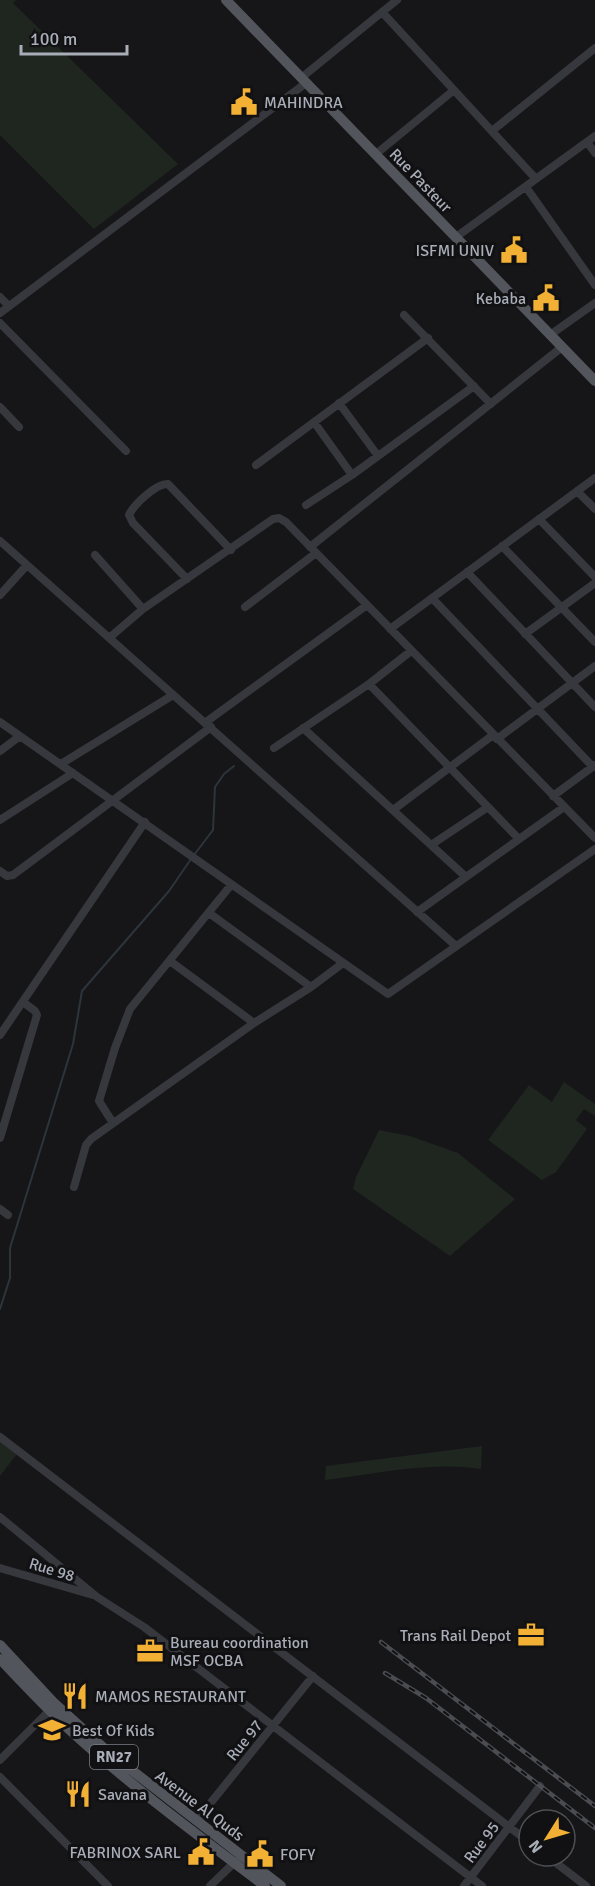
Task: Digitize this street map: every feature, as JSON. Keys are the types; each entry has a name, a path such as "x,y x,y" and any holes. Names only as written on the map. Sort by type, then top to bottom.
{"main road":[{"name":"Rue Pasteur","path":"226,0 595,381"},
{"name":"Avenue Al Quds","path":"0,1645 53,1702 99,1745 196,1821 265,1886"},
{"name":"Avenue Al Quds","path":"0,1659 49,1711 139,1790 237,1859 281,1886"}],"street":[{"path":"0,313 304,80 397,0"},
{"path":"382,12 536,179"},
{"path":"492,131 595,48"},
{"path":"376,154 454,90"},
{"path":"456,237 595,136"},
{"path":"587,142 595,153"},
{"path":"525,187 595,285"},
{"path":"0,297 9,306"},
{"path":"550,335 595,303"},
{"path":"404,315 491,404"},
{"path":"0,323 126,451"},
{"path":"255,465 428,338"},
{"path":"245,608 562,347"},
{"path":"306,505 352,475 474,386"},
{"path":"339,404 378,456"},
{"path":"0,407 19,427"},
{"path":"314,422 352,475"},
{"path":"390,629 595,478"},
{"path":"187,579 133,523 129,514 133,507 160,485 168,484 231,550"},
{"path":"577,491 595,509"},
{"path":"109,638 143,609 273,519 279,518 286,522 595,838"},
{"path":"539,519 595,578"},
{"path":"0,541 456,946"},
{"path":"502,546 595,642"},
{"path":"95,555 143,609"},
{"path":"0,595 27,565"},
{"path":"467,572 595,706"},
{"path":"525,634 595,583"},
{"path":"432,598 594,766 553,796"},
{"path":"0,871 7,876 13,875 113,801 208,724 367,605"},
{"path":"274,748 369,684 411,651"},
{"path":"393,810 450,767 537,709 595,666"},
{"path":"369,684 519,839"},
{"path":"61,764 173,695"},
{"path":"0,722 388,994 595,849"},
{"path":"303,728 466,877"},
{"path":"0,751 20,736"},
{"path":"0,820 73,772"},
{"path":"431,845 488,807"},
{"path":"417,912 564,807"},
{"path":"0,1035 145,822"},
{"path":"113,1123 99,1101 130,1009 231,885"},
{"path":"209,913 311,987"},
{"path":"170,961 254,1023"},
{"path":"74,1187 86,1145 91,1139 343,963"},
{"path":"0,1137 37,1015 36,1011 23,1002"},
{"path":"0,1209 8,1215"},
{"path":"0,1437 517,1833"},
{"path":"0,1517 97,1597 144,1628 482,1886"},
{"name":"Rue 98","path":"0,1568 97,1597"},
{"name":"Rue 97","path":"196,1821 314,1676"},
{"path":"0,1760 49,1711"},
{"path":"0,1777 108,1886"},
{"name":"Rue 95","path":"464,1886 540,1786"},
{"path":"210,1886 237,1859"},
{"path":"563,1868 586,1886"}],"shaded area":[{"path":"0,0 16,0 13,3 178,164 94,229 0,135"},
{"path":"564,1082 595,1104 595,1116 584,1109 576,1120 587,1129 556,1172 542,1180 488,1140 529,1085 552,1102"},
{"path":"379,1130 410,1136 458,1153 515,1199 450,1256 353,1189 356,1177"},
{"path":"0,1441 17,1454 0,1476"},
{"path":"482,1446 481,1469 423,1467 325,1480 326,1466"}],"waterway":[{"path":"194,855 213,830 215,787 224,774 234,766"},
{"path":"0,1309 10,1278 10,1248 73,1044 82,991 169,891 191,859"}],"railway":[{"path":"381,1642 595,1806"},
{"path":"385,1673 426,1698 595,1828"}],"place":[{"name":"MAHINDRA","path":"244,102"},
{"name":"ISFMI UNIV","path":"514,250"},
{"name":"Kebaba","path":"546,298"},
{"name":"Trans Rail Depot","path":"531,1635"},
{"name":"Bureau coordination MSF OCBA","path":"150,1651"},
{"name":"MAMOS RESTAURANT","path":"75,1696"},
{"name":"Best Of Kids","path":"52,1730"},
{"name":"Savana","path":"78,1794"},
{"name":"FABRINOX SARL","path":"201,1852"},
{"name":"FOFY","path":"260,1854"}]}
